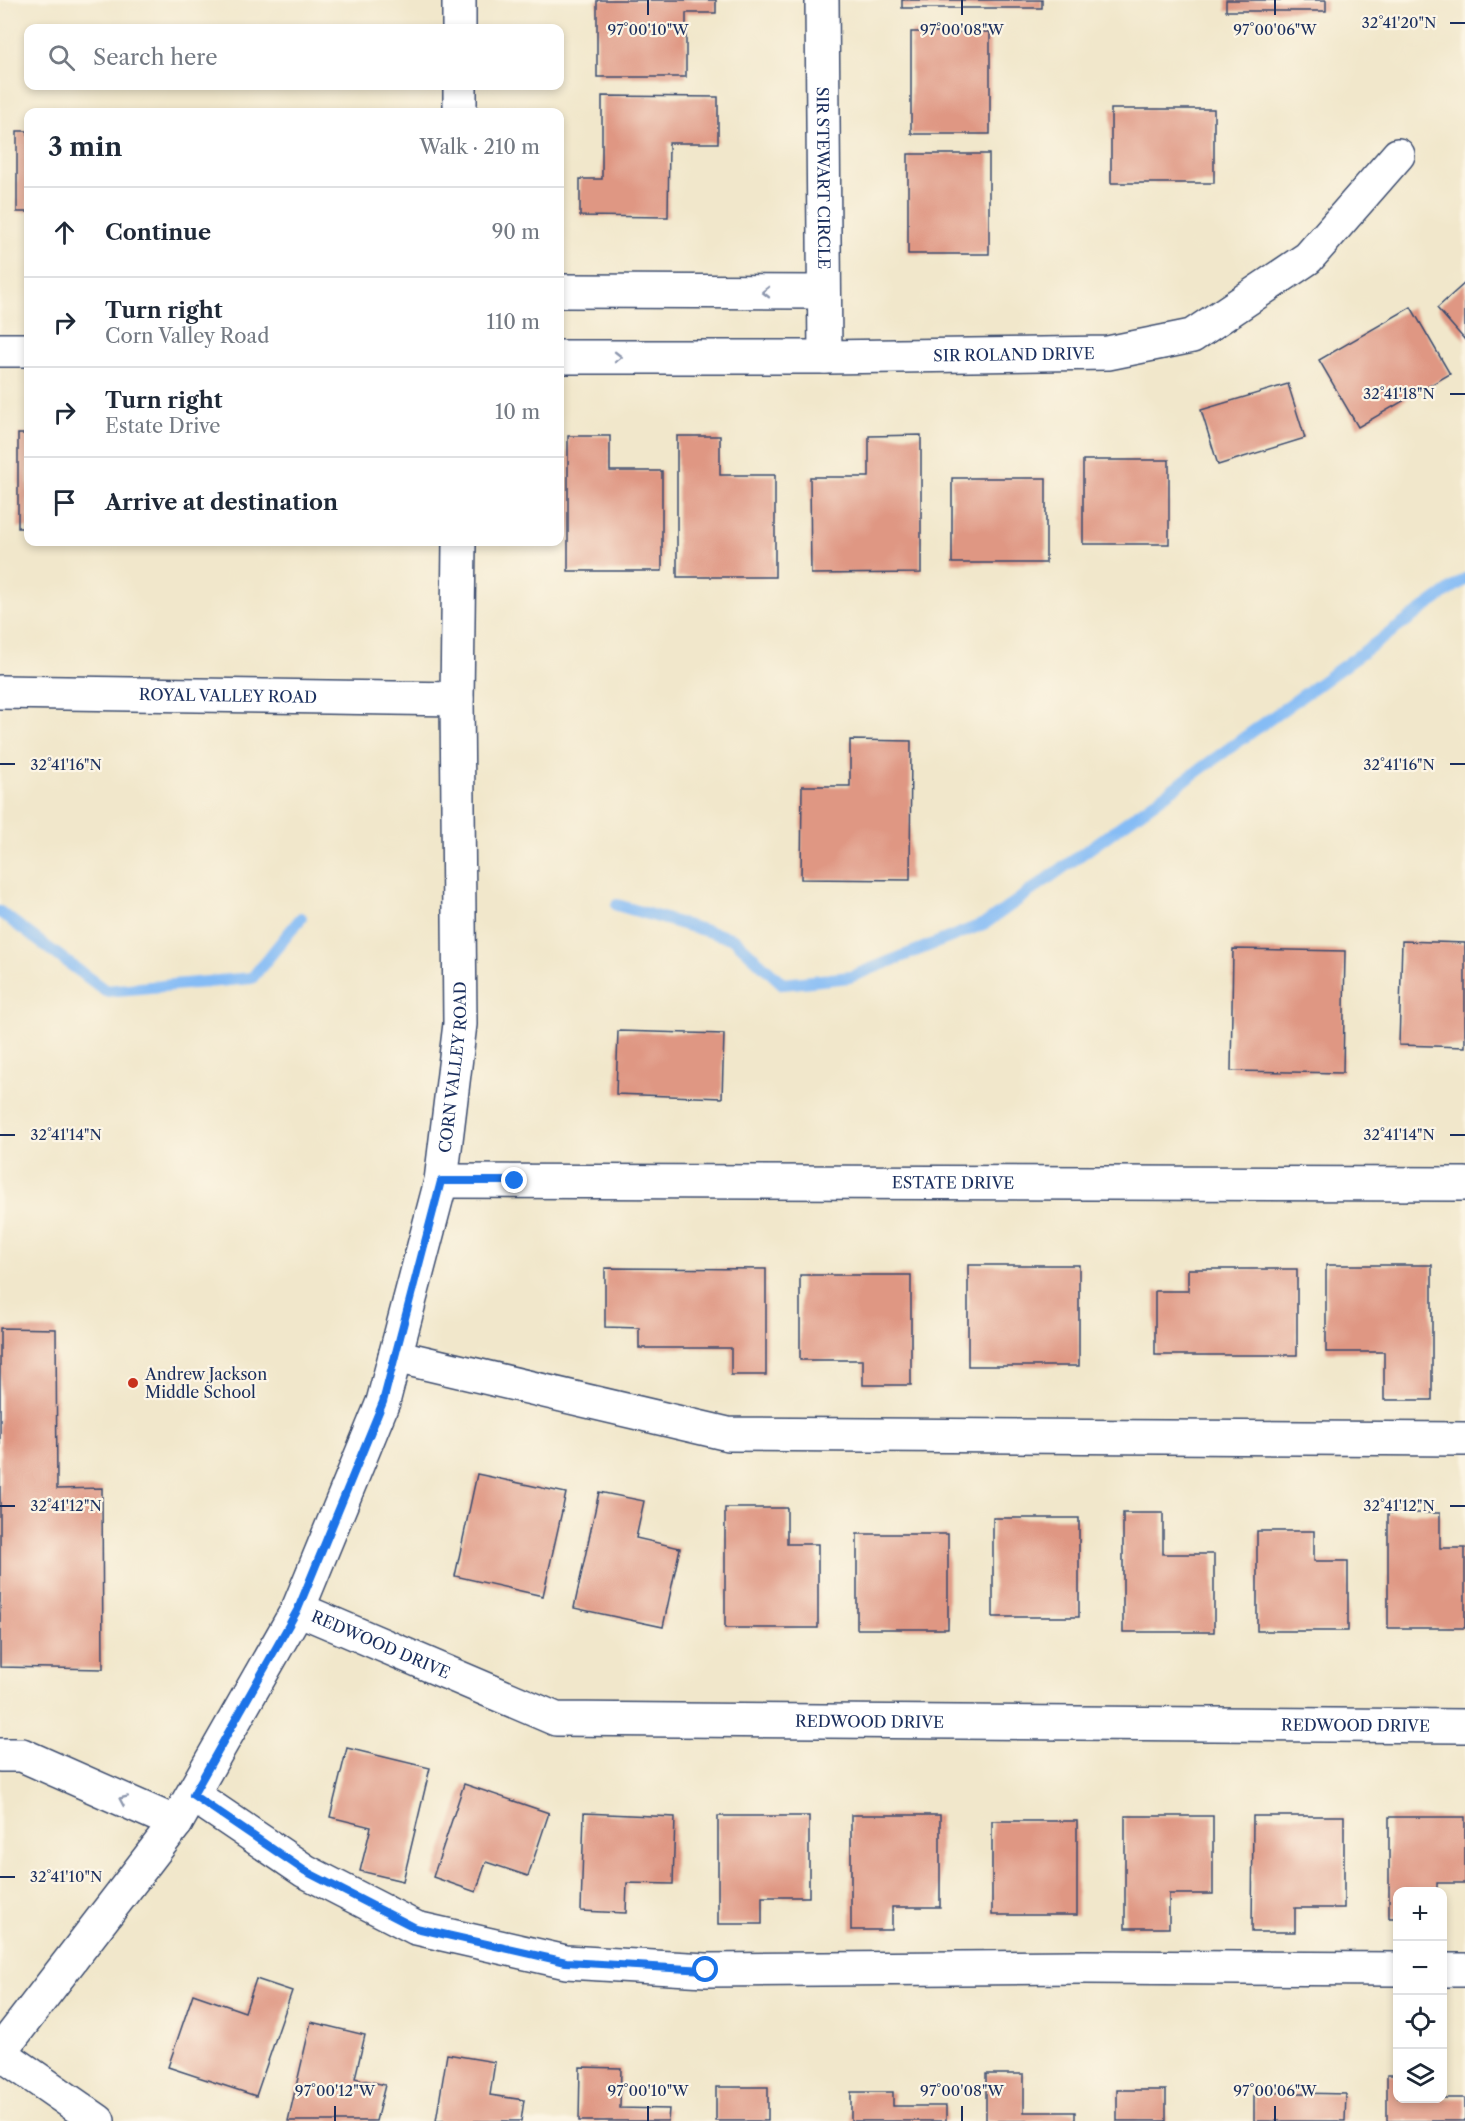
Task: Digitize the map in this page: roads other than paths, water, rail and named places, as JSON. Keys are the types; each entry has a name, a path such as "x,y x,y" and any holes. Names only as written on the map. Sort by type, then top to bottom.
{"street":[{"path":"459,0 459,24"},
{"name":"SIR STEWART CIRCLE","path":"822,0 825,357"},
{"path":"460,90 460,108"},
{"name":"SIR ROLAND DRIVE","path":"564,357 825,357 1108,353 1192,336 1308,258 1398,155"},
{"path":"564,291 824,292"},
{"path":"0,350 24,350"},
{"name":"CORN VALLEY ROAD","path":"0,2052 176,1823 193,1795 298,1609 383,1402 441,1181 460,1024 457,699 459,546"},
{"name":"ROYAL VALLEY ROAD","path":"0,692 457,699"},
{"name":"ESTATE DRIVE","path":"441,1181 1465,1184"},
{"path":"395,1356 728,1434 1465,1439"},
{"name":"REDWOOD DRIVE","path":"298,1609 556,1719 1465,1726"},
{"path":"0,1755 22,1755 176,1823"},
{"path":"193,1795 305,1871 416,1928 566,1962 706,1970 1074,1967 1393,1969"},
{"path":"1447,1970 1465,1970"},
{"path":"0,2052 98,2121"}],"waterway":[{"path":"617,905 734,939 783,984 850,977 986,923 1465,579"},
{"path":"0,912 106,991 252,978 301,918"}],"place":[{"name":"Andrew Jackson Middle School","path":"133,1383"}]}
